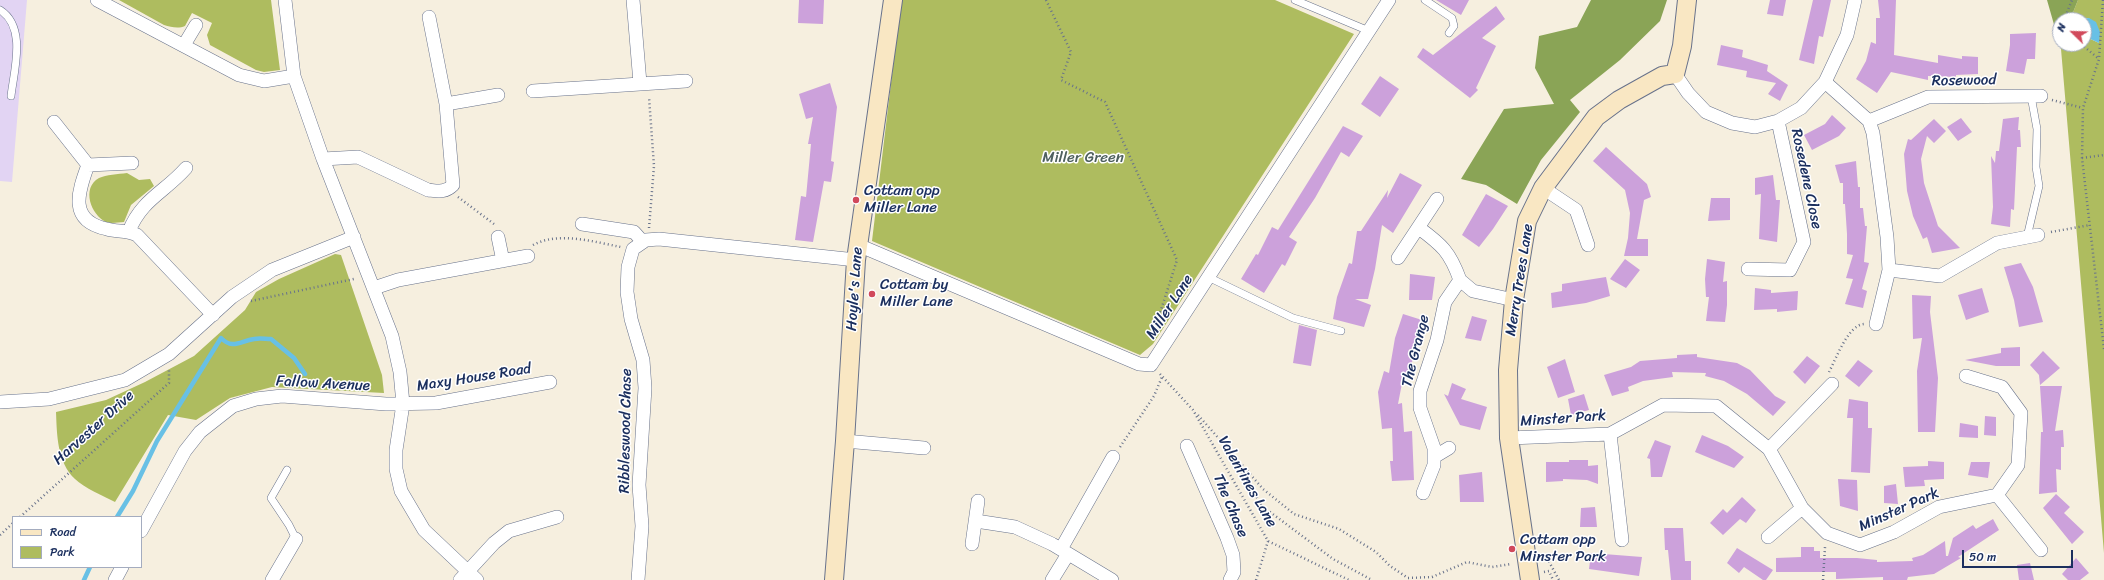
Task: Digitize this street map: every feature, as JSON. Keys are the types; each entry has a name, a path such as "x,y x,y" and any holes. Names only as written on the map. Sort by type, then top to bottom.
{"street":[{"path":"97,0 239,75 264,81 294,76"},
{"name":"Maxy House Road","path":"285,0 294,76 323,159 392,336 400,372 402,404 396,450 396,469 401,491 424,530 468,577"},
{"path":"634,0 644,83"},
{"name":"Hoyle's Lane","path":"834,580 845,441 857,253 893,0"},
{"name":"Miller Lane","path":"1151,365 1389,0"},
{"path":"1687,0 1682,46 1675,74 1688,92 1706,112 1732,123 1755,127 1778,122 1801,108 1825,82 1848,35 1855,0"},
{"path":"323,159 358,157 428,190 448,190 453,185 454,176 446,104 429,17"},
{"path":"184,45 196,25"},
{"name":"Merry Trees Lane","path":"1530,580 1509,438 1508,370 1514,300 1527,221 1543,188 1596,117 1619,100 1662,76 1675,74"},
{"path":"533,91 686,81"},
{"path":"1825,82 1868,121 1873,133 1886,230 1889,270 1876,324"},
{"path":"446,104 498,95"},
{"name":"Rosewood","path":"1868,121 1928,97 2036,96"},
{"path":"54,122 88,165"},
{"name":"Rosedene Close","path":"1748,269 1790,270 1804,242 1778,122"},
{"path":"88,165 132,163"},
{"path":"88,165 79,191 80,210 89,223 107,229 129,231 137,235 213,315"},
{"path":"129,231 135,216 148,202 178,177 186,168"},
{"path":"1543,188 1576,210 1588,245"},
{"path":"1398,258 1437,199"},
{"path":"582,224 634,232 642,244 659,239 857,253 1139,364 1151,365"},
{"path":"1419,228 1442,245 1454,263 1460,280 1473,291 1514,300"},
{"name":"Harvester Drive","path":"0,402 49,399 125,380 169,354 232,297 272,270 354,236"},
{"path":"1889,270 1940,276 1998,243 2032,236"},
{"path":"498,237 503,261"},
{"name":"Ribbleswood Chase","path":"638,580 642,526 639,485 645,388 643,360 631,319 626,292 628,267 642,244"},
{"path":"374,288 398,280 528,256"},
{"name":"The Grange","path":"1423,493 1434,465 1434,448 1420,408 1420,391 1437,340 1445,302 1460,280"},
{"path":"1966,376 2002,387 2021,413 2018,465 1997,495 2040,550"},
{"name":"Maxy House Road","path":"402,404 436,403 550,382"},
{"path":"1769,449 1832,384"},
{"name":"Fallow Avenue","path":"142,529 188,446 200,432 234,406 256,399 282,396 402,404"},
{"name":"Minster Park","path":"1509,438 1610,434 1663,405 1716,406 1769,449 1802,508 1827,533 1860,545 1894,532 1939,507 1997,495"},
{"path":"1610,434 1622,540"},
{"path":"845,441 924,448"},
{"name":"The Chase","path":"1187,446 1233,555 1234,572 1230,580"},
{"path":"1434,457 1449,448"},
{"path":"1052,580 1064,552 1113,456"},
{"path":"972,544 978,501"},
{"path":"1768,538 1802,508"},
{"path":"468,577 494,543 509,531 557,517"},
{"path":"976,521 1015,527 1064,552 1112,580"},
{"path":"272,580 296,539"},
{"path":"115,580 121,568"}],"lane":[{"path":"1295,0 1369,31"},
{"path":"1425,0 1452,18 1454,26 1449,33"},
{"path":"0,10 12,23 16,31 17,44 12,96"},
{"path":"2032,236 2039,186 2036,167 2036,96"},
{"path":"1208,277 1293,318 1341,331"},
{"path":"286,470 271,498 289,524 296,539"}],"path":[{"path":"1046,0 1071,52 1061,80 1105,102 1177,260 1151,341"},
{"path":"2067,12 2072,0"},
{"path":"2102,0 2099,59 2083,108 2082,158 2104,349"},
{"path":"2091,52 2099,59"},
{"path":"539,242 568,238 642,244 649,227 654,166 644,83"},
{"path":"2036,96 2083,108"},
{"path":"2082,158 2104,155"},
{"path":"448,190 494,223 498,237"},
{"path":"2032,236 2090,225"},
{"path":"232,297 245,302 354,279"},
{"path":"1832,384 1829,373 1849,333 1860,324 1876,324"},
{"name":"Harvester Drive","path":"21,516 169,383 169,354"},
{"name":"Valentines Lane","path":"1151,365 1193,410 1268,540 1349,580"},
{"path":"1113,456 1154,396 1162,377"},
{"path":"1193,410 1263,489 1294,514 1339,529 1376,552 1390,566 1408,578 1432,577 1467,562 1492,567 1539,556 1547,558 1559,580"},
{"path":"1229,450 1262,506 1333,559 1372,580"},
{"path":"0,534 12,524"},
{"path":"1823,580 1823,555 1827,533"},
{"path":"1256,580 1268,540"}],"shaded area":[{"path":"0,0 27,0 12,182 0,181"}],"green space":[{"path":"119,0 271,0 280,70 264,72 256,70 210,45 207,35 212,23 192,13 185,26 172,27 164,25"},
{"name":"Miller Green","path":"901,0 1275,0 1354,34 1153,344 1140,355 872,241"},
{"path":"1591,0 1667,0 1660,21 1620,60 1570,100 1580,112 1541,160 1517,204 1486,185 1461,179 1504,109 1554,104 1535,68 1539,36 1577,27"},
{"path":"2047,0 2078,0 2073,12 2052,12 2052,18"},
{"path":"2078,0 2104,0 2104,553 2061,52 2092,52 2092,40 2099,43 2092,26 2092,12 2073,12"},
{"path":"127,173 139,180 150,179 154,186 131,205 124,222 108,223 101,219 92,208 89,194 90,188 99,178"},
{"path":"335,254 341,255 382,375 384,393 272,387 230,398 196,420 168,415 115,502 84,486 69,472 61,456 59,448 56,412 106,400 145,382 194,356 245,310 256,292 279,279"}],"water":[{"path":"2092,20 2096,22 2100,32 2099,43 2092,40"}],"building":[{"path":"799,0 824,0 823,24 798,23"},
{"path":"1436,0 1469,0 1461,15"},
{"path":"1770,0 1786,0 1783,16 1767,14"},
{"path":"1813,0 1831,0 1823,37 1819,36 1814,64 1799,60"},
{"path":"1878,0 1896,0 1894,55 1938,63 1938,55 1962,59 1962,56 1978,57 1978,74 1956,75 1956,77 1928,76 1928,80 1891,72 1877,93 1856,79 1866,61 1871,42 1876,44 1876,18 1880,18"},
{"path":"1496,6 1505,19 1482,38 1496,46 1476,88 1478,90 1470,98 1417,57 1423,48 1433,55"},
{"path":"2036,33 2035,59 2027,59 2024,74 2006,71 2010,34"},
{"path":"1721,45 1743,50 1742,57 1768,65 1767,71 1788,85 1780,101 1768,94 1776,83 1746,77 1747,71 1717,65"},
{"path":"1380,76 1399,89 1380,117 1361,104"},
{"path":"830,83 837,107 831,161 834,162 831,182 824,181 813,242 795,240 801,196 806,197 811,144 808,144 813,117 806,119 799,94"},
{"path":"1832,115 1846,128 1839,136 1812,150 1804,135 1825,124"},
{"path":"2019,117 2018,130 2020,130 2021,147 2017,147 2014,210 2011,209 2010,227 1991,224 1993,207 1991,156 1995,163 1996,151 1999,151 2003,119"},
{"path":"1961,118 1972,132 1958,141 1947,127"},
{"path":"1934,119 1946,131 1934,143 1927,136 1921,159 1924,183 1938,226 1960,248 1932,253 1927,237 1923,239 1913,216 1907,191 1904,154 1908,139 1911,140"},
{"path":"1343,126 1363,136 1349,157 1341,152 1315,198 1289,237 1297,242 1285,266 1282,264 1264,293 1241,279 1256,254 1258,255 1272,227 1278,230"},
{"path":"1606,147 1647,184 1651,197 1644,200 1637,239 1648,239 1648,256 1624,256 1628,238 1630,213 1625,190 1593,161"},
{"path":"1856,161 1858,187 1860,187 1860,208 1863,208 1865,226 1867,226 1864,262 1869,263 1862,289 1867,291 1863,308 1845,304 1853,279 1846,278 1853,255 1847,254 1843,183 1840,183 1835,165"},
{"path":"1400,173 1422,185 1393,233 1382,225 1375,269 1368,299 1355,299 1371,305 1364,327 1333,319 1337,297 1349,263 1352,264 1357,231 1361,231 1388,190 1387,198"},
{"path":"1773,175 1776,200 1780,200 1777,242 1759,239 1761,194 1755,195 1755,178"},
{"path":"1486,194 1508,206 1479,247 1462,235"},
{"path":"1711,198 1730,198 1730,220 1708,221"},
{"path":"1625,259 1640,270 1626,288 1610,279"},
{"path":"1707,259 1725,262 1723,282 1727,281 1727,305 1725,322 1706,321 1709,297 1706,297 1705,279"},
{"path":"2021,263 2033,287 2043,322 2019,327 2014,300 2004,267"},
{"path":"1410,274 1435,277 1432,300 1409,300"},
{"path":"1606,277 1610,296 1586,303 1552,308 1551,293 1562,291 1562,284"},
{"path":"1755,288 1771,290 1771,293 1798,291 1797,310 1777,312 1777,309 1754,310"},
{"path":"1982,288 1989,312 1966,320 1958,295"},
{"path":"1912,295 1931,296 1930,312 1938,378 1935,432 1918,432 1917,371 1922,338 1913,339"},
{"path":"1403,314 1422,320 1409,375 1404,373 1398,404 1402,403 1404,432 1412,431 1414,480 1392,481 1390,461 1393,461 1392,428 1382,429 1378,392 1384,371 1389,373 1395,338"},
{"path":"1472,316 1487,320 1481,341 1465,338"},
{"path":"1299,325 1317,330 1311,366 1293,363"},
{"path":"2020,347 2020,366 1996,366 1965,360 2001,353 2001,348"},
{"path":"2043,351 2060,368 2040,385 2039,375 2030,365"},
{"path":"1697,354 1697,357 1737,363 1750,370 1775,396 1786,402 1773,416 1747,394 1724,381 1705,376 1706,373 1672,372 1673,377 1643,381 1628,387 1629,391 1612,396 1604,375 1631,367 1640,361 1677,358 1677,355"},
{"path":"1807,356 1820,366 1805,384 1793,372"},
{"path":"1565,359 1575,392 1558,398 1547,367"},
{"path":"1858,360 1873,371 1859,387 1845,376"},
{"path":"1452,383 1466,389 1461,399 1487,407 1480,430 1460,425 1444,394 1448,396"},
{"path":"2040,386 2062,386 2055,431 2063,430 2064,447 2061,447 2061,470 2056,469 2057,492 2039,494 2041,432 2043,432"},
{"path":"1584,394 1589,410 1571,415 1568,399"},
{"path":"1849,399 1868,402 1868,428 1872,428 1870,473 1851,472 1853,418 1847,418"},
{"path":"1985,416 1996,417 1996,436 1984,435"},
{"path":"1960,423 1978,426 1978,438 1959,437"},
{"path":"1702,435 1728,446 1744,457 1734,468 1695,452"},
{"path":"1655,440 1671,446 1662,477 1651,477 1650,459 1647,458"},
{"path":"1569,460 1588,460 1588,466 1598,465 1598,484 1587,480 1563,479 1563,481 1546,482 1546,462 1569,462"},
{"path":"1928,461 1944,462 1944,479 1924,480 1925,486 1905,487 1903,467 1928,466"},
{"path":"1971,462 1990,462 1988,478 1968,475"},
{"path":"1482,472 1484,502 1460,502 1459,475"},
{"path":"1838,479 1857,480 1858,511 1840,506"},
{"path":"1896,484 1898,504 1884,503 1884,486"},
{"path":"2056,494 2070,507 2064,513 2084,532 2072,544 2043,508"},
{"path":"1742,497 1756,510 1746,523 1740,519 1723,535 1710,523 1723,509 1727,513"},
{"path":"1595,507 1597,527 1580,527 1581,508"},
{"path":"1993,519 1999,530 1958,557 1961,558 1934,574 1908,577 1907,580 1883,580 1883,577 1836,579 1836,572 1776,572 1776,558 1801,557 1801,547 1814,547 1814,551 1820,551 1820,558 1857,558 1877,560 1877,562 1913,561 1912,558 1923,555 1945,541 1946,556 1948,556 1953,538 1973,525 1976,529"},
{"path":"1664,528 1683,528 1685,561 1691,561 1691,580 1671,580 1668,550 1665,550"},
{"path":"1737,548 1773,570 1766,580 1763,580 1744,567 1739,573 1727,563"},
{"path":"1591,553 1642,557 1639,576 1589,569"},
{"path":"2076,558 2089,573 2080,580 2068,580 2062,574"},
{"path":"2030,563 2034,580 2019,580 2017,565"}],"waterway":[{"path":"118,516 133,491 157,441 221,338 229,344 237,344 254,339 271,339 294,358 305,374"},
{"path":"84,580 90,568"}],"place":[{"name":"Cottam opp Miller Lane","path":"856,200"},
{"name":"Cottam by Miller Lane","path":"872,294"},
{"name":"Cottam opp Minster Park","path":"1512,549"}]}
